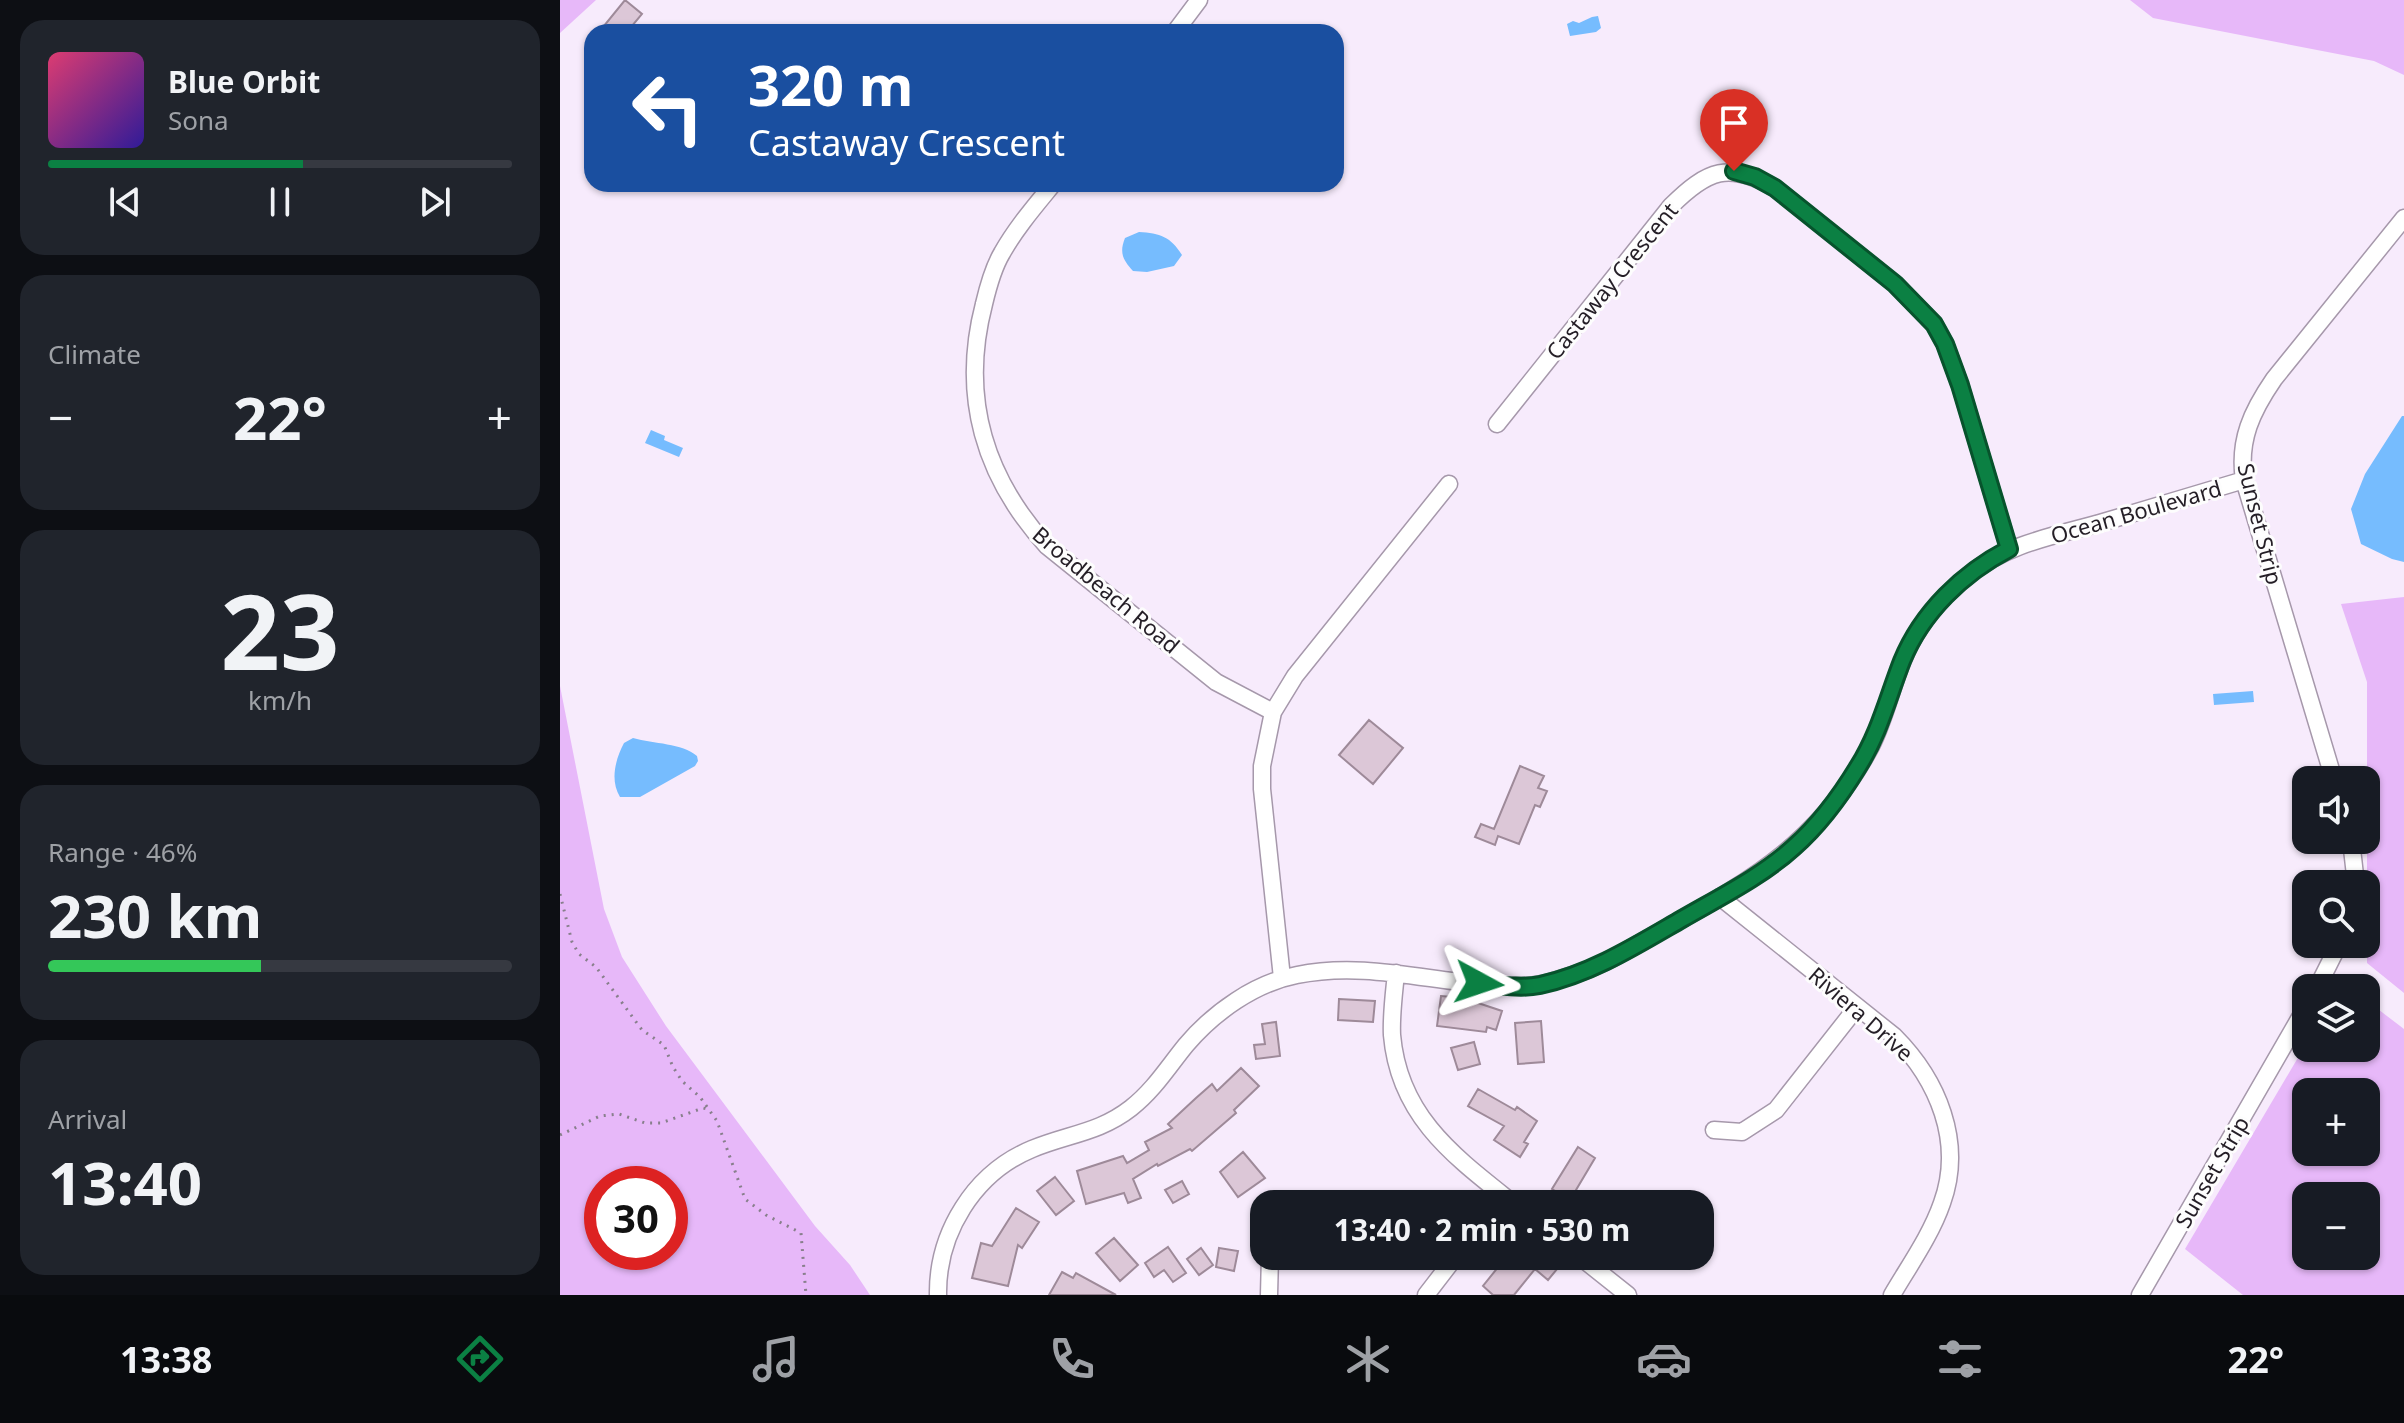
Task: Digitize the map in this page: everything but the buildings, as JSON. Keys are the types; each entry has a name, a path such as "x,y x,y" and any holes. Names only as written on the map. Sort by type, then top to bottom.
{"street":[{"path":"1181,24 1199,0"},
{"name":"Castaway Crescent","path":"1497,424 1671,206 1693,183 1713,173 1734,171 1755,177 1775,188 1895,284 1934,324 1960,385 2009,549"},
{"name":"Broadbeach Road","path":"1047,192 1000,255 974,349 974,380 985,442 995,471 1027,524 1047,546 1216,682 1273,712"},
{"name":"Sunset Strip","path":"2330,766 2244,480 2241,459 2243,440 2265,393 2404,218"},
{"name":"Ocean Boulevard","path":"938,1295 939,1272 948,1238 967,1200 981,1183 1029,1150 1084,1134 1120,1116 1155,1086 1202,1027 1244,996 1282,978 1339,970 1396,973 1507,986 1539,985 1601,964 1772,865 1816,823 1840,794 1872,744 1915,635 1950,591 1990,559 2009,549 2244,480"},
{"path":"1282,978 1262,789 1262,766 1273,712 1295,676 1449,484"},
{"name":"Riviera Drive","path":"1720,897 1894,1036 1918,1062 1936,1094 1948,1133 1949,1170 1941,1207 1892,1295"},
{"path":"1396,973 1392,1034 1399,1073 1407,1093 1419,1115 1444,1147 1492,1190"},
{"path":"1714,1130 1742,1132 1776,1110 1857,1007"},
{"name":"Sunset Strip","path":"2140,1295 2292,1031"},
{"path":"1269,1295 1270,1270"},
{"path":"1426,1295 1445,1270"},
{"path":"1597,1270 1628,1295"}],"path":[{"path":"560,894 572,942 579,954 596,967 642,1030 664,1045 682,1081 700,1097 728,1147 745,1199 766,1215 801,1233 806,1295"},
{"path":"560,1135 609,1114 631,1117 645,1123 661,1123 703,1108 709,1111"}],"shaded area":[{"path":"560,0 596,0 560,33"},
{"path":"2130,0 2404,0 2404,75 2374,61 2153,18"},
{"path":"2404,597 2404,993 2367,963 2367,958 2380,958 2380,870 2367,870 2367,854 2380,854 2380,766 2367,766 2367,682 2341,604"},
{"path":"560,686 604,909 622,957 666,1026 870,1295 560,1295"},
{"path":"2380,1011 2404,1029 2404,1295 2243,1295 2185,1249 2295,1062 2380,1062"}],"water":[{"path":"1598,16 1601,28 1596,32 1570,36 1567,24"},
{"path":"1139,232 1159,235 1174,244 1182,255 1174,266 1147,272 1133,271 1124,260 1122,248 1125,238"},
{"path":"2402,416 2404,562 2361,544 2351,509 2365,474"},
{"path":"651,430 683,448 679,457 645,443"},
{"path":"2253,691 2254,702 2214,705 2213,694"},
{"path":"633,738 684,749 697,756 698,761 695,766 640,797 620,797 614,777 616,763 624,743"}],"route":[{"path":"1479,983 1523,987 1580,973 1648,938 1772,865 1816,823 1858,768 1872,744 1903,659 1931,613 1971,573 2009,549 1960,385 1934,324 1895,284 1775,188 1755,177 1734,171"}]}
